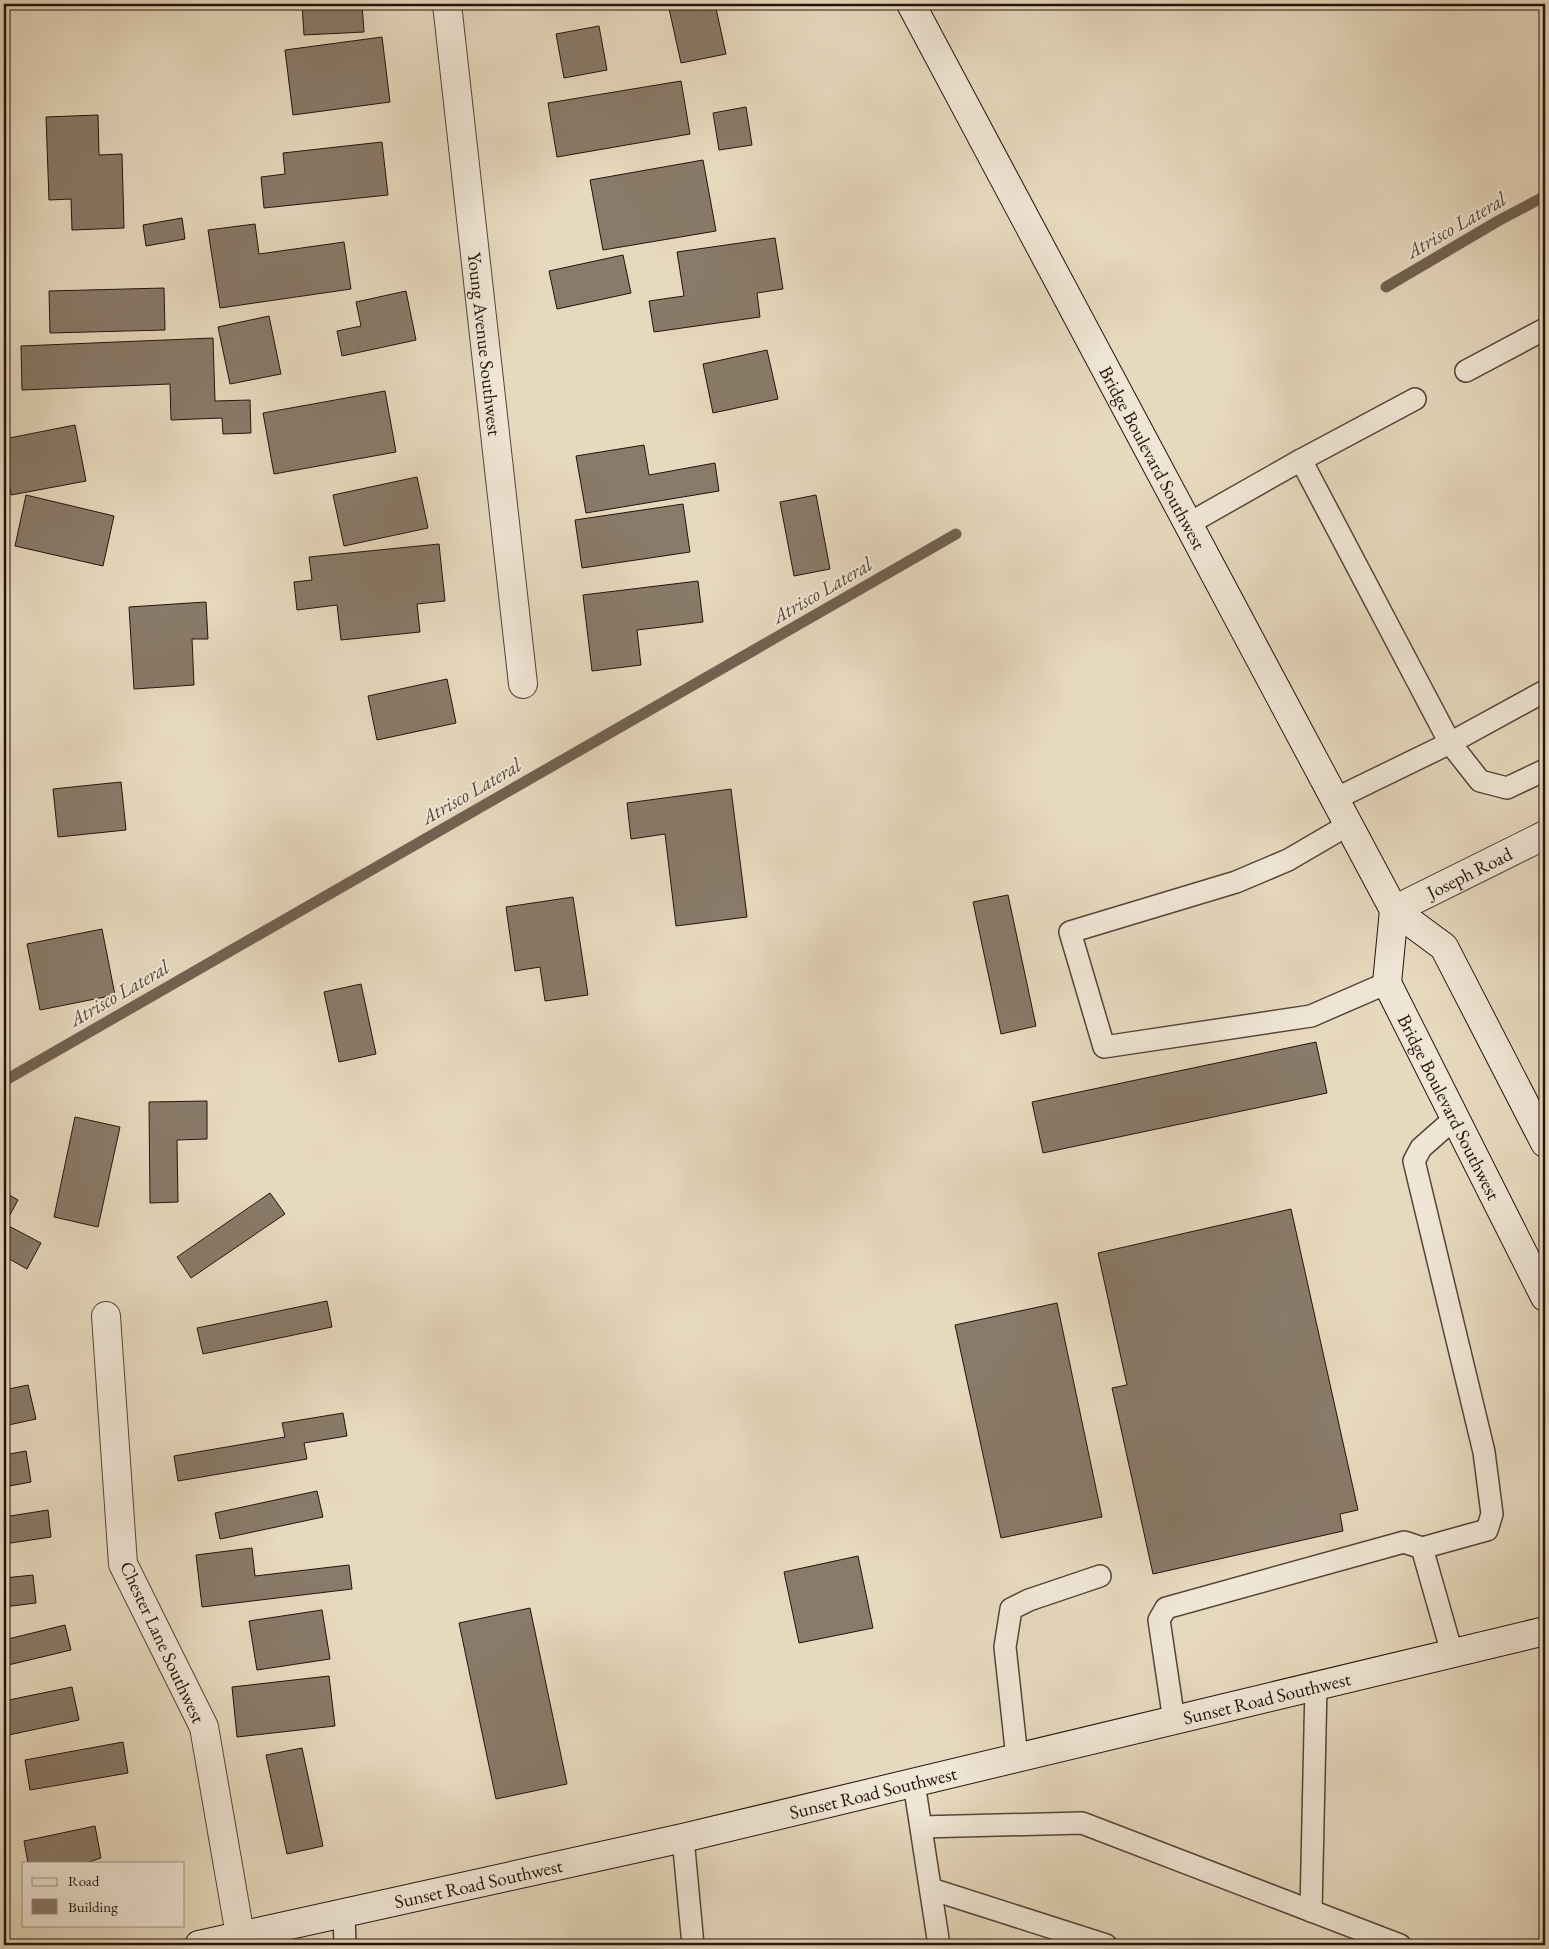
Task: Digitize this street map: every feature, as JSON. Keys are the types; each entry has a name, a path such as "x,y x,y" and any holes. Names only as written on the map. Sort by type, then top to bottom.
{"street":[{"name":"Young Avenue Southwest","path":"447,4 523,684"},
{"name":"Bridge Boulevard Southwest","path":"911,4 1394,910 1444,947 1545,1143"},
{"name":"Joseph Road","path":"1394,910 1545,835"},
{"path":"1387,983 1394,910"},
{"name":"Bridge Boulevard Southwest","path":"1387,983 1545,1297"},
{"name":"Chester Lane Southwest","path":"106,1316 123,1564 204,1727 240,1936"},
{"name":"Sunset Road Southwest","path":"199,1945 683,1838 1545,1631"}],"lane":[{"path":"1466,371 1545,329"},
{"path":"1188,524 1300,460 1415,399"},
{"path":"1300,460 1450,743 1480,781 1507,788 1545,770"},
{"path":"1335,799 1450,743 1545,691"},
{"path":"1348,824 1288,860 1236,882 1070,932 1104,1047 1311,1016 1387,983"},
{"path":"1174,1721 1159,1620 1166,1608 1404,1542 1422,1548 1486,1530 1492,1514 1484,1452 1414,1161 1421,1148 1455,1118"},
{"path":"1422,1548 1452,1654"},
{"path":"1017,1758 1005,1647 1011,1609 1029,1600 1100,1576"},
{"path":"1311,1911 1316,1686"},
{"path":"914,1783 939,1945"},
{"path":"921,1827 1082,1823 1400,1945"},
{"path":"683,1838 693,1945"},
{"path":"931,1889 1106,1945"},
{"path":"344,1913 345,1945"}],"building":[{"path":"302,4 362,4 364,32 304,35"},
{"path":"668,4 715,4 726,54 681,63"},
{"path":"599,26 607,70 564,78 556,34"},
{"path":"382,37 390,102 293,115 285,50"},
{"path":"681,81 690,134 557,157 548,103"},
{"path":"746,107 752,145 719,150 713,113"},
{"path":"98,115 99,155 122,154 124,228 72,230 71,199 49,200 46,117"},
{"path":"382,142 388,195 264,208 261,177 285,174 283,153"},
{"path":"703,160 716,231 603,250 590,180"},
{"path":"182,218 185,239 146,246 143,225"},
{"path":"255,224 259,254 344,242 351,289 220,308 208,230"},
{"path":"775,238 783,289 757,293 760,317 654,332 649,301 684,296 677,252"},
{"path":"623,255 631,293 557,309 549,271"},
{"path":"164,288 165,330 50,333 49,291"},
{"path":"406,291 416,340 342,356 337,331 361,326 356,302"},
{"path":"269,316 281,374 230,384 218,327"},
{"path":"213,338 215,401 250,400 251,433 223,434 222,418 171,420 170,384 22,390 21,346"},
{"path":"767,350 778,399 713,413 703,364"},
{"path":"385,391 396,452 274,474 263,413"},
{"path":"75,425 86,481 11,495 4,455 4,439"},
{"path":"644,445 649,475 715,463 719,491 586,513 576,456"},
{"path":"417,477 428,528 344,546 333,495"},
{"path":"26,495 114,516 103,566 15,546"},
{"path":"816,495 830,569 794,576 780,502"},
{"path":"683,504 690,552 582,568 575,520"},
{"path":"439,544 445,601 417,604 420,632 341,640 337,605 297,610 294,582 312,580 309,557"},
{"path":"698,581 703,622 637,630 641,665 592,671 583,595"},
{"path":"206,602 208,639 192,639 194,685 134,689 129,607"},
{"path":"447,679 456,723 377,740 368,696"},
{"path":"121,782 126,830 58,837 53,789"},
{"path":"731,789 747,917 676,926 665,834 631,839 627,803"},
{"path":"1008,895 1036,1026 1001,1034 973,902"},
{"path":"573,897 588,995 545,1001 540,967 515,971 506,907"},
{"path":"102,929 115,995 40,1010 27,944"},
{"path":"361,984 376,1054 339,1062 324,992"},
{"path":"1316,1042 1327,1093 1043,1153 1032,1102"},
{"path":"207,1101 207,1139 177,1140 178,1202 150,1203 149,1102"},
{"path":"75,1117 120,1127 98,1227 54,1217"},
{"path":"4,1192 18,1200 5,1224 41,1243 27,1269 4,1256"},
{"path":"270,1193 285,1214 191,1278 177,1257"},
{"path":"1291,1209 1358,1510 1340,1514 1343,1531 1153,1574 1112,1388 1127,1385 1098,1253"},
{"path":"327,1301 332,1327 203,1354 197,1328"},
{"path":"1057,1303 1102,1517 1001,1538 955,1325"},
{"path":"28,1385 36,1419 4,1426 4,1390"},
{"path":"343,1413 347,1436 304,1443 307,1459 178,1481 174,1456 285,1437 282,1423"},
{"path":"26,1451 31,1482 4,1487 4,1455"},
{"path":"317,1491 323,1517 220,1539 215,1513"},
{"path":"48,1510 51,1537 4,1544 4,1517"},
{"path":"252,1548 255,1576 349,1565 352,1589 202,1607 196,1555"},
{"path":"858,1556 873,1628 799,1643 784,1572"},
{"path":"33,1575 36,1603 4,1607 4,1578"},
{"path":"530,1608 567,1784 496,1799 459,1623"},
{"path":"322,1610 330,1659 257,1670 249,1621"},
{"path":"65,1625 71,1650 4,1666 4,1640"},
{"path":"329,1676 335,1726 237,1737 232,1687"},
{"path":"72,1687 79,1720 4,1736 4,1701"},
{"path":"123,1742 128,1773 30,1790 25,1760"},
{"path":"302,1748 323,1846 287,1854 266,1755"},
{"path":"95,1826 101,1858 89,1862 28,1862 24,1841"}],"waterway":[{"name":"Atrisco Lateral","path":"1386,287 1498,221 1545,196"},
{"name":"Atrisco Lateral","path":"4,1081 956,534"}]}
